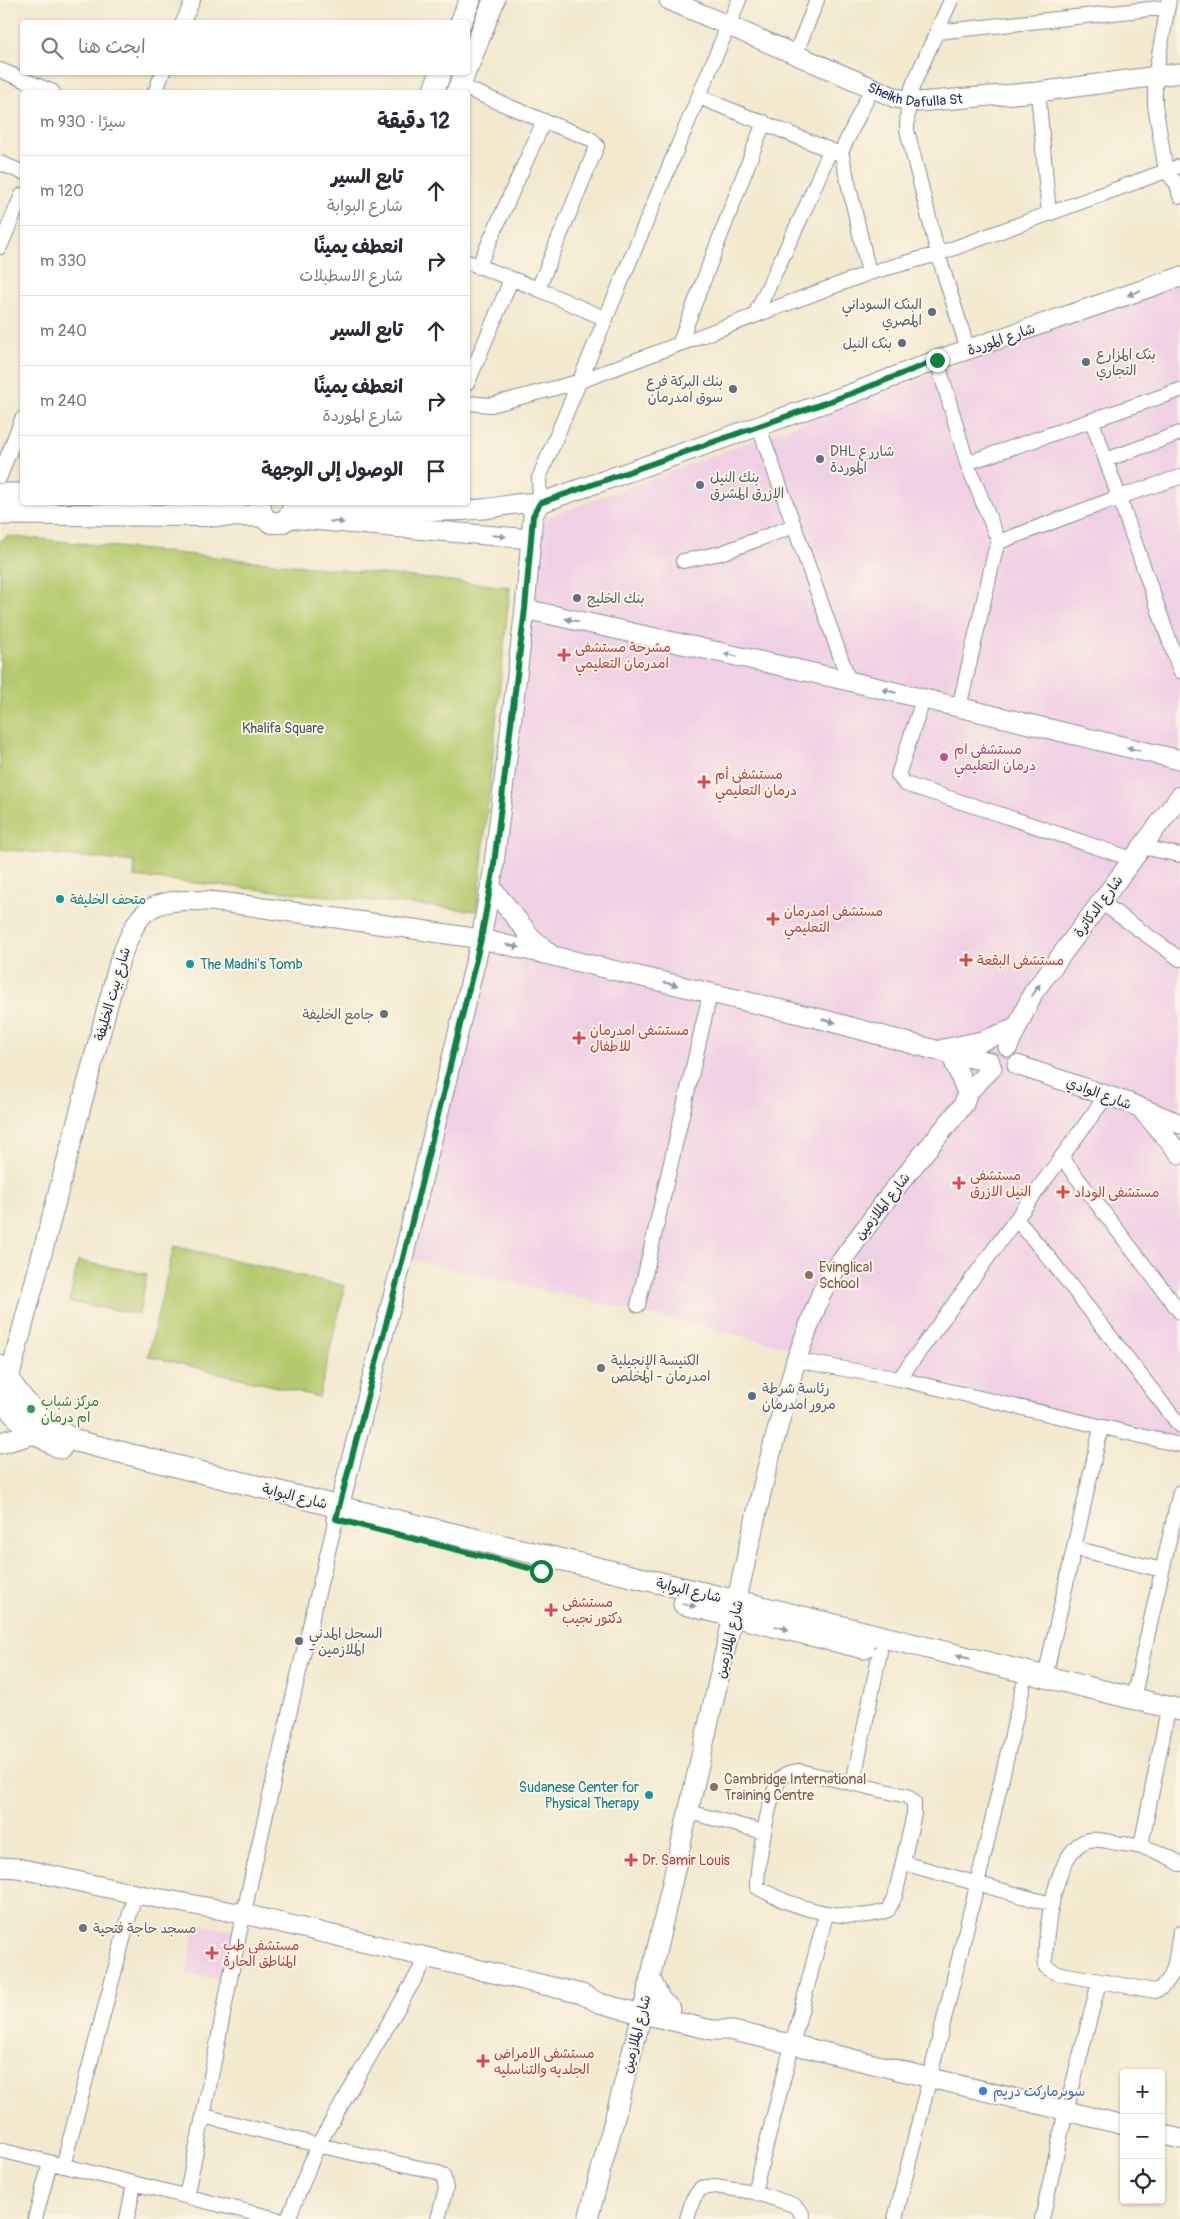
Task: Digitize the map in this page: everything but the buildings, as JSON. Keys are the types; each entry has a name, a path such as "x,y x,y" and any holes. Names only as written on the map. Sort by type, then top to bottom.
{"main road":[{"path":"462,20 470,0"},
{"path":"470,59 494,0"},
{"path":"434,90 440,75"},
{"path":"0,494 20,494"},
{"path":"0,514 261,509 267,520 278,523 291,510"},
{"name":"شارع البوابة","path":"2,1391 22,1423 35,1433 74,1454 97,1462 338,1513"},
{"name":"شارع البوابة","path":"2,1391 22,1400 41,1419 76,1441 541,1571 736,1609"},
{"path":"0,1443 35,1433"},
{"path":"736,1609 880,1652 1024,1687 1176,1718"},
{"path":"736,1609 1045,1677 1133,1699 1176,1718"}],"street":[{"path":"184,20 193,0"},
{"name":"Sheikh Dafulla St","path":"669,0 872,88 908,101 918,102 1038,92 1155,78 1180,73"},
{"path":"186,2196 204,2116 244,1914 287,1719 481,939 491,887 525,609 533,516 540,503 539,478 739,0"},
{"path":"795,55 816,0"},
{"path":"951,0 913,85 908,101 907,130 938,254 968,350"},
{"path":"937,32 1168,4 1155,78 1155,105 1166,171 1177,184 1180,196"},
{"path":"0,70 48,90"},
{"path":"156,90 162,75"},
{"path":"462,79 544,121 591,139 597,146 538,289"},
{"path":"756,315 805,209 872,88"},
{"path":"1038,92 1049,214"},
{"path":"699,97 836,151"},
{"path":"544,121 473,264 538,289 606,319"},
{"path":"680,342 764,122"},
{"path":"836,151 868,273"},
{"path":"0,163 20,171"},
{"path":"470,403 491,405 578,382 680,342 868,273 938,254 1180,166"},
{"path":"0,247 20,200"},
{"name":"شارع الموردة","path":"540,503 654,461 759,426 937,360 1180,277"},
{"path":"470,377 511,280"},
{"path":"937,360 967,463 999,542 995,552 959,708"},
{"path":"967,463 1180,390"},
{"path":"1092,421 1180,671"},
{"path":"0,476 5,447 20,422"},
{"path":"759,426 849,681"},
{"path":"1106,460 1180,433"},
{"path":"999,542 1180,477"},
{"path":"344,505 410,510 483,509 523,501 540,503"},
{"path":"291,510 531,539"},
{"path":"683,561 721,553 794,526"},
{"path":"525,609 849,681 1180,760"},
{"path":"924,700 899,770 898,775 905,784 1137,853 1180,854"},
{"name":"شارع الدكاترة","path":"1008,1047 1033,993 1180,796"},
{"path":"491,887 530,936 552,956"},
{"name":"شارع بيت الخليفة","path":"2,1391 120,959 139,919 148,909 158,904 173,901 227,904 481,939 825,1020 994,1068"},
{"path":"1101,902 1180,959"},
{"path":"638,1305 710,994"},
{"path":"965,1098 943,1052 973,1044 1016,1028"},
{"path":"1002,1046 1008,1047 1015,1051 1018,1058 1017,1065 1013,1071 1006,1074 994,1068 991,1054 995,1049 1002,1046"},
{"name":"شارع الوادي","path":"1017,1065 1107,1095 1178,1125"},
{"name":"شارع الملازمين","path":"588,2219 643,2008 766,1472 796,1360 829,1278 888,1197 965,1098 976,1098 994,1068"},
{"path":"899,1379 1107,1095"},
{"path":"1140,1108 1180,1154"},
{"path":"1062,1158 1180,1312"},
{"path":"1017,1220 1050,1259 1180,1426"},
{"path":"796,1360 899,1379 1101,1428 1180,1445"},
{"path":"1045,1677 1101,1428"},
{"path":"1133,1699 1180,1492"},
{"path":"1074,1548 1162,1570"},
{"path":"853,1783 880,1652"},
{"path":"895,2219 1024,1687"},
{"path":"1141,1846 1176,1718"},
{"path":"799,1771 853,1783 907,1796 914,1802 914,1814 895,1896 888,1910 875,1915 826,1914 769,1894 758,1887 764,1832 780,1780 788,1772 799,1771"},
{"path":"689,1812 764,1832"},
{"path":"1180,1864 1168,1856 1141,1846 1089,1840 1075,1848 1066,1859 1051,1904 1044,1955 1046,1967 1056,1974 1155,1991 1163,1988 1170,1980 1180,1932"},
{"path":"0,1859 9,1868 244,1914 428,1956 582,1994 599,2003 671,2009 715,2022 728,2030"},
{"path":"903,1863 1051,1904"},
{"path":"35,2219 56,2165 135,1894"},
{"path":"754,2192 826,1914"},
{"path":"288,2219 318,2145 428,1956"},
{"path":"650,1977 661,2000 671,2009"},
{"path":"1042,2219 1066,2111 1099,1982"},
{"path":"643,2008 712,2030 728,2030 791,2044 1120,2124"},
{"path":"204,2116 443,2175 446,2188 438,2219"},
{"path":"1165,2135 1180,2139"},
{"path":"0,2150 277,2219"},
{"path":"127,2219 134,2184"},
{"path":"687,2219 693,2199 701,2188 715,2186 754,2192 794,2205 802,2214 803,2219"}],"shaded area":[{"path":"1180,283 1180,1438 401,1257 471,979 545,518"},
{"name":"مستشفى طب المناطق الحارة","path":"196,1924 238,1932 228,1981 186,1973"}],"green space":[{"name":"Khalifa Square","path":"8,536 510,587 477,911 134,877 135,862 0,849 0,541"},
{"path":"174,1246 345,1286 319,1397 148,1356"},
{"path":"78,1261 147,1274 139,1314 69,1302"}],"place":[{"name":"البنک السوداني المصري","path":"932,312"},
{"name":"بنک النيل","path":"902,343"},
{"name":"بنک المزارع التجاري","path":"1086,362"},
{"name":"بنك البركة فرع سوق امدرمان","path":"733,389"},
{"name":"DHL شاررع الموردة","path":"820,459"},
{"name":"بنك النيل الازرق المشرق","path":"700,485"},
{"name":"بنك الخليج","path":"577,598"},
{"name":"مشرحة مستشفى امدرمان التعليمي","path":"564,655"},
{"name":"مستشفى ام درمان التعليمي","path":"944,757"},
{"name":"مستشفى أم درمان التعليمي","path":"704,782"},
{"name":"متحف الخليفة","path":"60,899"},
{"name":"مستشفى امدرمان التعليمي","path":"773,919"},
{"name":"مستشفى البقعة","path":"966,960"},
{"name":"The Madhi's Tomb","path":"190,964"},
{"name":"جامع الخليفة","path":"384,1014"},
{"name":"مستشفى امدرمان للاطفال","path":"579,1038"},
{"name":"مستشفى النيل الازرق","path":"959,1183"},
{"name":"مستشفى الوداد","path":"1063,1192"},
{"name":"Evinglical School","path":"809,1275"},
{"name":"الكنيسة الإنجيلية امدرمان - المخلص","path":"601,1368"},
{"name":"رئاسة شرطة مرور امدرمان","path":"752,1396"},
{"name":"مركز شباب ام درمان","path":"31,1409"},
{"name":"مستشفى دكتور نجيب","path":"551,1610"},
{"name":"السجل المدني - الملازمين","path":"299,1641"},
{"name":"Cambridge International Training Centre","path":"714,1787"},
{"name":"Sudanese Center for Physical Therapy","path":"649,1795"},
{"name":"Dr. Samir Louis","path":"631,1860"},
{"name":"مسجد حاجة فتحية","path":"83,1928"},
{"name":"مستشفى طب المناطق الحارة","path":"212,1953"},
{"name":"مستشفى الامراض الجلديه والتناسليه","path":"483,2061"},
{"name":"سوبرماركت دريم","path":"983,2091"}],"route":[{"path":"541,1571 336,1519 404,1254 481,939 493,872 525,609 533,516 540,503 654,461 853,393 937,360"}]}
